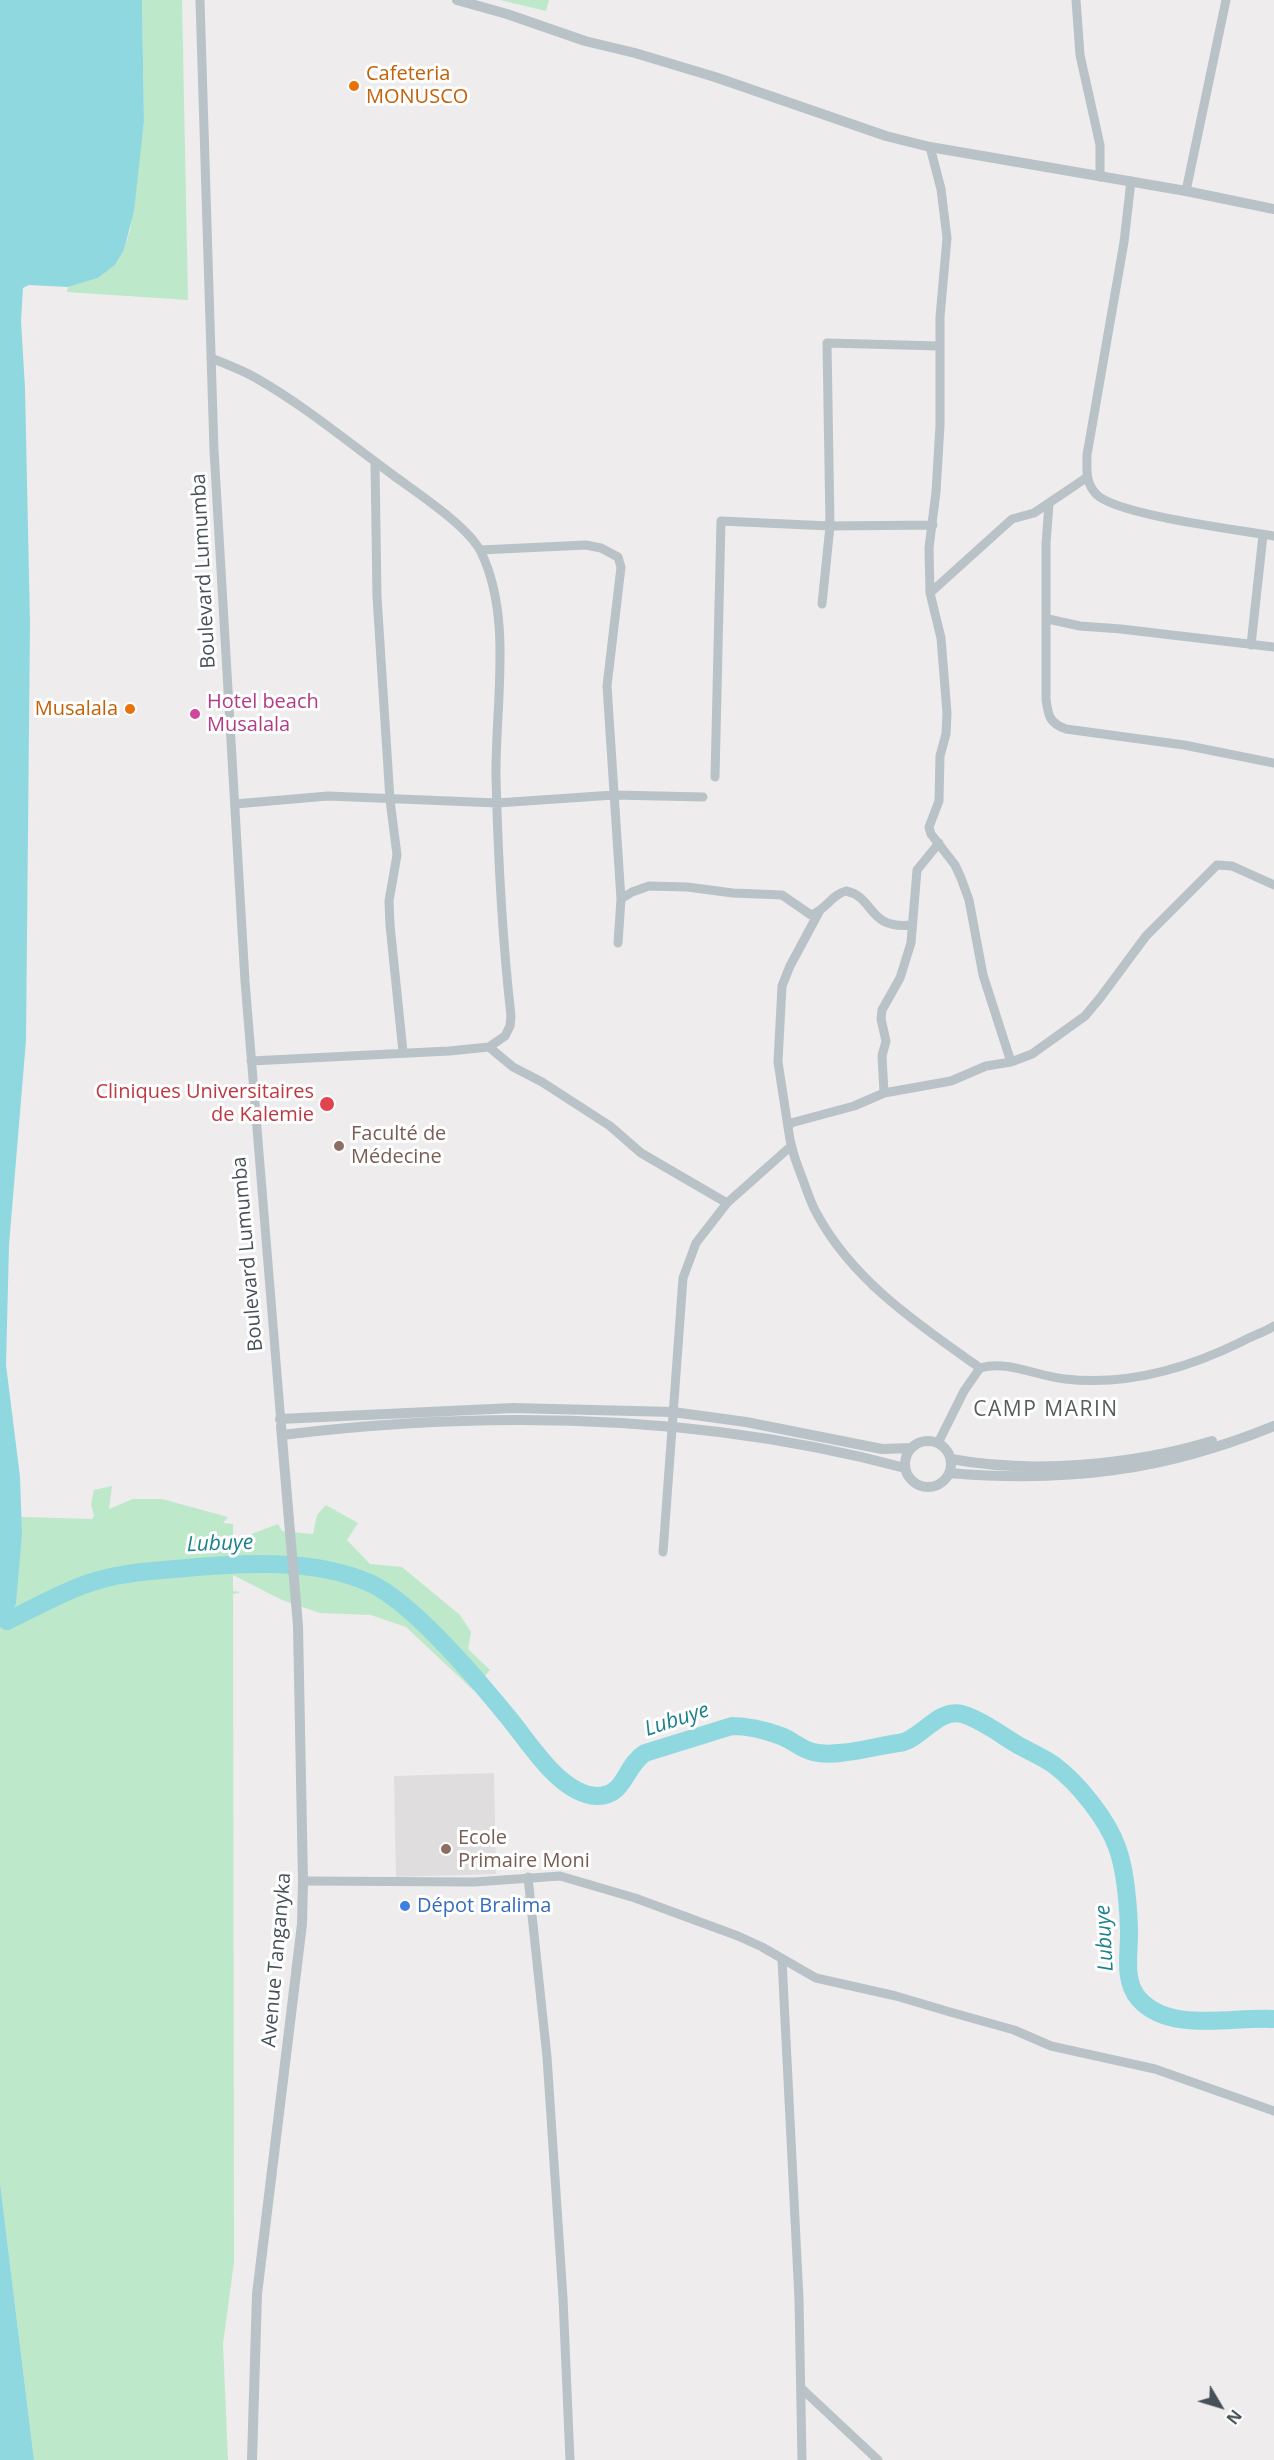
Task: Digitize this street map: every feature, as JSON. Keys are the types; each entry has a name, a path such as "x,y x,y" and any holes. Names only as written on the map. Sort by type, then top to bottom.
{"street":[{"name":"Boulevard Lumumba","path":"200,0 211,358 235,804 251,1061 281,1426"},
{"path":"457,0 507,14 585,41 715,77 866,129 930,147 1131,181 1274,209"},
{"path":"1076,0 1080,54 1100,145 1100,177"},
{"path":"1186,191 1226,0"},
{"path":"930,147 940,189 947,238 939,346 940,425 933,525 929,548 930,593 941,638 947,713 946,734 940,756 939,801 929,827 931,834 955,865 969,900 983,975 1011,1062"},
{"path":"1131,181 1124,242 1087,455 1086,478 1095,494 1125,508 1146,514 1274,537"},
{"path":"822,604 830,526 826,344 939,346"},
{"path":"211,358 250,375 273,389 375,462 457,525 480,550 489,573 497,606 498,803 504,956 511,1016 510,1026 505,1036 489,1047 251,1061"},
{"path":"375,462 377,597 390,800 397,855 389,901 390,925 403,1052"},
{"path":"930,593 1012,519 1034,513 1086,478"},
{"path":"1049,504 1046,544 1048,619 1046,699 1048,716 1052,723 1065,729 1184,745 1274,763"},
{"path":"715,777 722,521 830,526 933,525"},
{"path":"1251,645 1263,535"},
{"path":"480,550 586,545 602,548 618,557 621,567 607,686 621,899 618,943"},
{"path":"1048,619 1080,626 1274,647"},
{"path":"235,804 328,796 498,803 614,795 703,797"},
{"path":"884,1093 882,1056 886,1041 881,1019 882,1010 900,978 911,943 917,870 939,843"},
{"path":"788,1127 791,1123 854,1106 884,1093 951,1081 986,1066 1011,1062 1032,1054 1085,1016 1146,936 1216,866 1232,866 1274,885"},
{"path":"621,899 649,886 687,887 733,893 782,895 811,915 819,912 836,895 846,891 859,897 887,925 895,927 912,925"},
{"path":"819,912 782,986 778,1062 790,1147 816,1214 850,1262 878,1291 924,1329 980,1368"},
{"path":"489,1047 513,1067 542,1082 610,1126 642,1153 727,1203"},
{"path":"663,1552 683,1278 696,1243 727,1203 790,1147"},
{"path":"938,1443 964,1391 980,1368 1003,1365 1066,1379 1124,1378 1162,1372 1196,1363 1274,1326"},
{"path":"281,1426 513,1408 673,1413 746,1422 882,1449 910,1448 927,1440 938,1443 946,1449 951,1459 949,1473 942,1482 923,1487 911,1479 905,1468 905,1458 910,1448"},
{"path":"951,1459 998,1465 1051,1466 1141,1457 1197,1446 1274,1418"},
{"path":"281,1426 473,1421 605,1423 671,1428 769,1440 848,1454 905,1468"},
{"name":"Avenue Tanganyka","path":"252,2460 257,2294 302,1924 298,1626 281,1426"},
{"path":"949,1473 1043,1477 1130,1470 1197,1453 1274,1426"},
{"path":"303,1881 474,1882 561,1876 606,1888 738,1936 816,1978 939,2008 1014,2030 1051,2046 1155,2069 1192,2080 1274,2111"},
{"path":"528,1877 547,2057 563,2298 570,2460"},
{"path":"782,1960 801,2388 802,2460"},
{"path":"801,2388 878,2460"}],"shaded area":[{"name":"Ecole Primaire Moni","path":"494,1773 496,1874 396,1877 394,1776"}],"green space":[{"path":"142,0 182,0 188,300 67,292 68,287 98,278 115,265 124,250 130,230 144,121"},
{"path":"500,0 549,0 546,11"},
{"path":"112,1486 109,1509 133,1499 162,1499 228,1517 223,1523 233,1524 233,1541 278,1524 282,1531 313,1534 317,1515 326,1505 358,1523 347,1540 370,1564 402,1567 460,1615 471,1632 468,1649 490,1670 473,1690 406,1627 371,1615 320,1613 282,1600 233,1575 233,1591 241,1592 233,1594 234,2262 223,2344 228,2460 34,2460 0,2183 0,1626 7,1621 22,1534 21,1517 92,1519 94,1516 91,1504 94,1490"}],"water":[{"path":"0,0 142,0 144,121 134,211 124,250 115,265 98,278 68,287 29,285 23,288 21,321 25,388 30,623 26,1040 9,1245 6,1365 20,1477 22,1534 16,1603 11,1615 0,1626"},
{"path":"0,2183 34,2460 0,2460"}],"waterway":[{"name":"Lubuye","path":"7,1621 87,1584 137,1573 224,1565 275,1564 325,1569 349,1575 372,1584 407,1608 462,1664 508,1717 546,1766 570,1787 597,1796 607,1795 614,1791 645,1753 732,1726 763,1730 785,1738 809,1751 833,1754 907,1741 945,1716 953,1713 962,1714 984,1724 1054,1765 1082,1791 1099,1813 1120,1856 1127,1898 1130,1983 1139,1999 1152,2010 1185,2020 1274,2019"}],"place":[{"name":"Cafeteria MONUSCO","path":"354,86"},
{"name":"Musalala","path":"130,709"},
{"name":"Hotel beach Musalala","path":"195,714"},
{"name":"Cliniques Universitaires de Kalemie","path":"327,1104"},
{"name":"Faculté de Médecine","path":"339,1146"},
{"name":"Ecole Primaire Moni","path":"446,1849"},
{"name":"Dépot Bralima","path":"405,1906"}],"district":[{"name":"CAMP MARIN","path":"1046,1410"}]}
